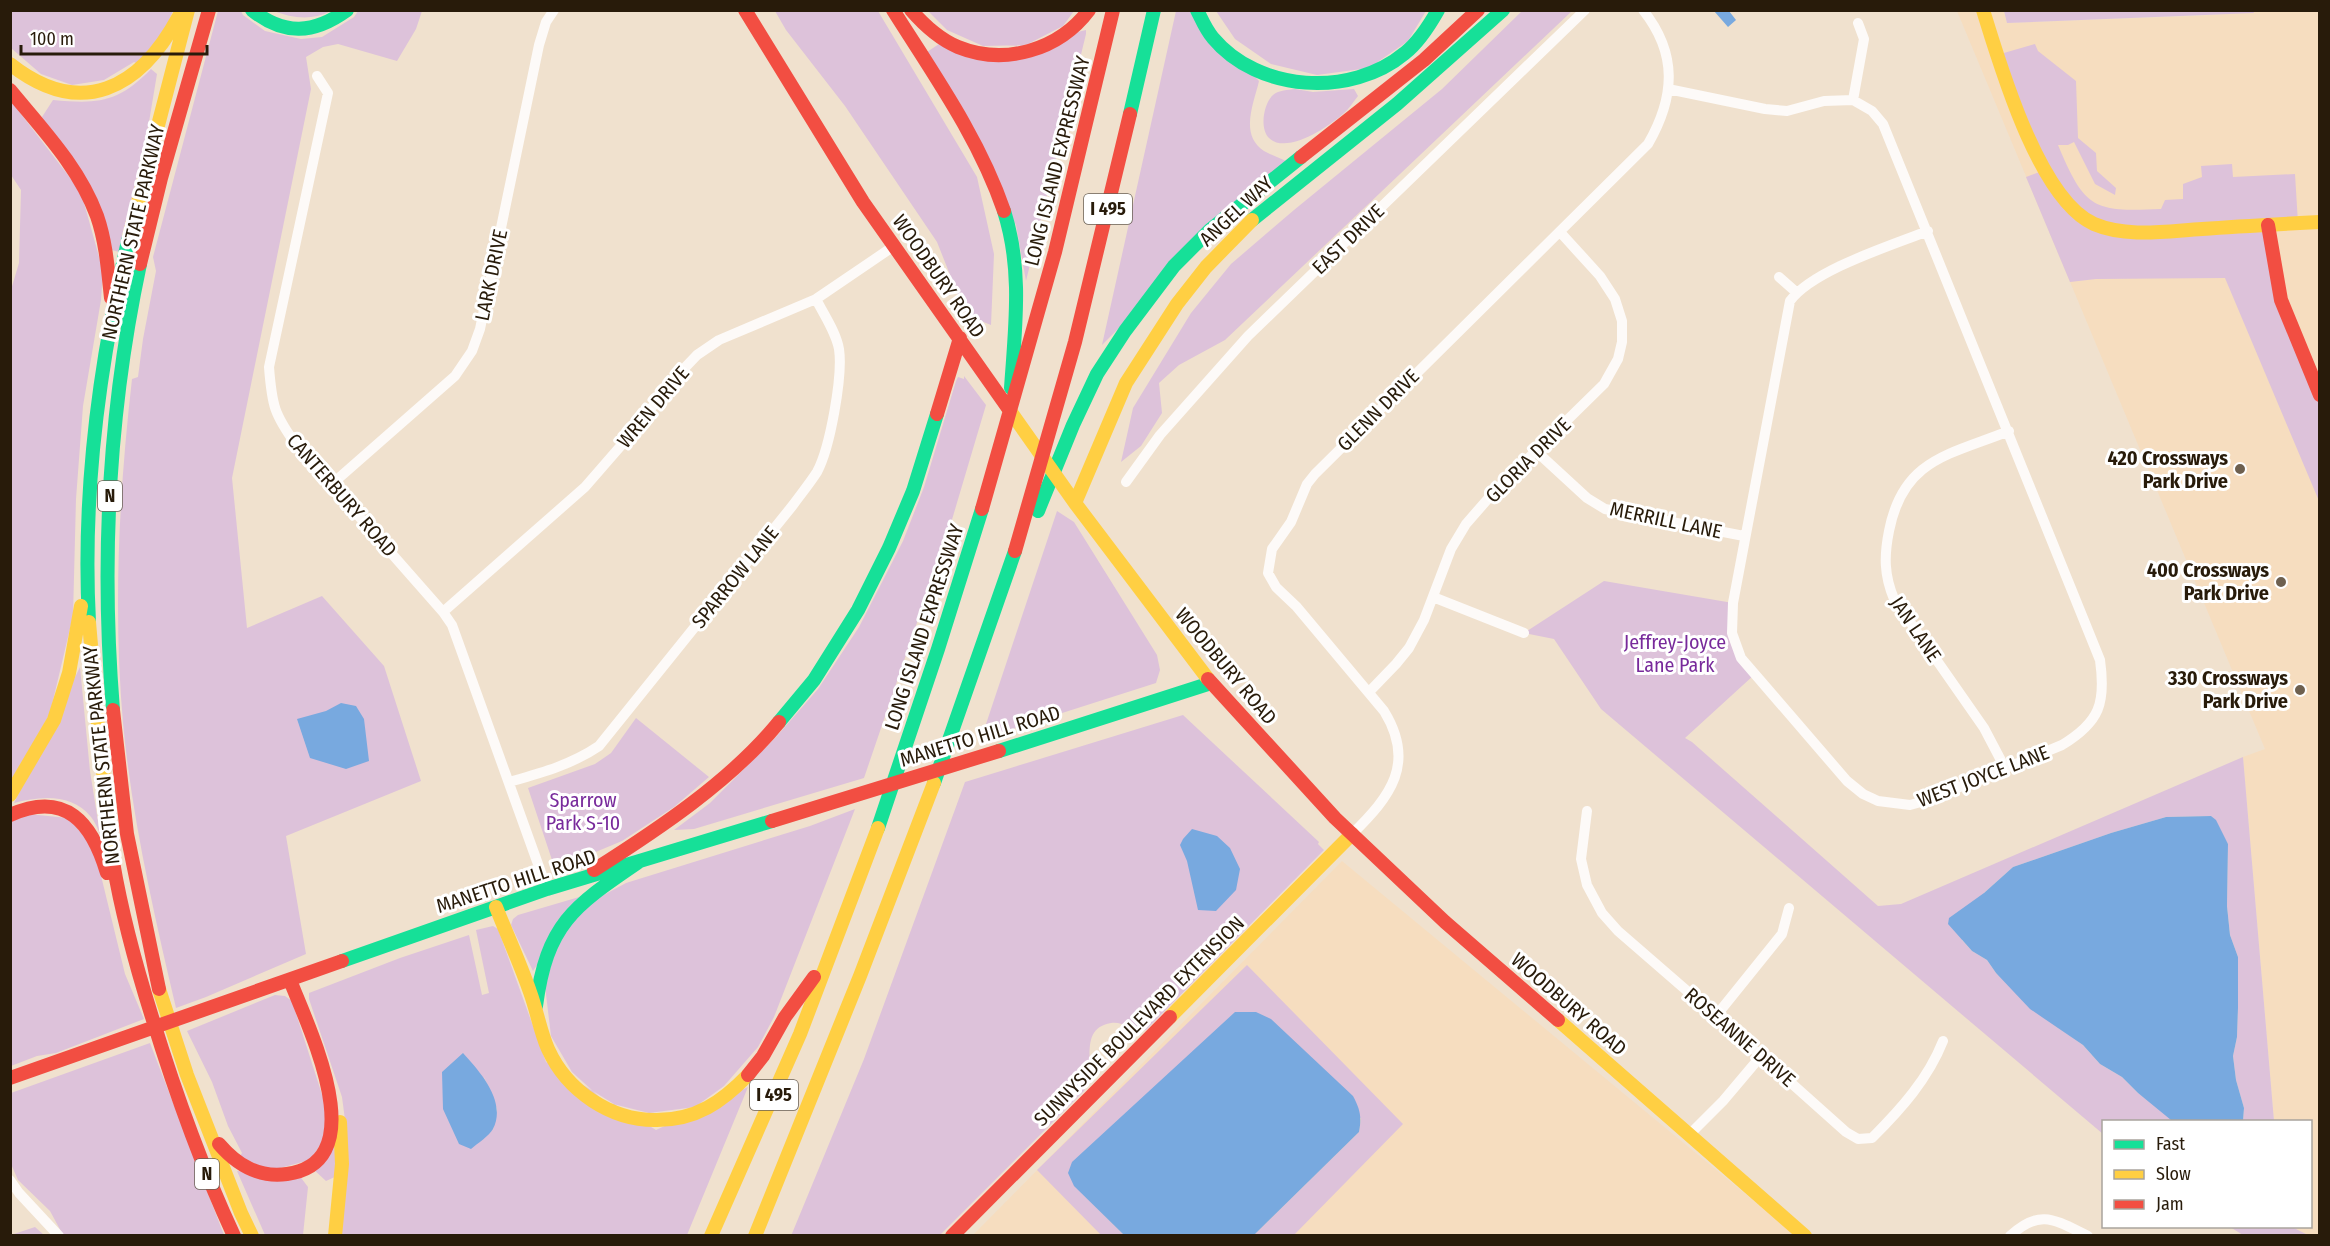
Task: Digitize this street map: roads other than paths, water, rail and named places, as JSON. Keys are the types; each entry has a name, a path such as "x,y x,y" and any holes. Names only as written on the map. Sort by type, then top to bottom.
{"main road":[{"path":"10,64 24,77 45,89 72,95 106,90 124,82 158,51 182,10"},
{"name":"NORTHERN STATE PARKWAY","path":"188,10 142,185 113,312 95,430 90,484 87,567 91,657 103,780 120,902 141,983 182,1111 216,1198 234,1236"},
{"name":"NORTHERN STATE PARKWAY","path":"209,10 138,276 123,363 115,431 106,594 111,702 125,822 159,989 181,1058 252,1236"},
{"path":"252,10 280,27 306,30 326,24 347,10"},
{"name":"WOODBURY ROAD","path":"745,10 862,202 1075,503 1211,683 1304,786 1445,922 1805,1236"},
{"path":"893,10 967,128 986,164 1004,210 1016,274 1010,418"},
{"path":"911,10 930,31 959,47 991,54 1012,54 1047,46 1061,38 1076,27 1089,10"},
{"name":"LONG ISLAND EXPRESSWAY","path":"711,1236 778,1087 877,832 909,737 1010,418 1053,259 1113,10"},
{"name":"I 495","path":"755,1236 924,812 1019,537 1030,517 1093,269 1154,10"},
{"path":"1197,10 1215,40 1240,61 1265,74 1294,82 1329,84 1364,76 1398,59 1425,32 1438,10"},
{"path":"1424,60 1468,10"},
{"path":"1030,517 1097,374 1174,266 1210,230 1424,60 1478,10"},
{"name":"ANGEL WAY","path":"1075,503 1126,383 1164,323 1206,267 1239,231 1274,200 1397,104 1503,10"},
{"path":"1983,10 2008,84 2044,170 2062,200 2077,215 2101,227 2141,232 2319,222"},
{"path":"10,90 66,160 97,214 105,244 113,312"},
{"path":"2268,225 2281,300 2319,395"},
{"path":"577,880 661,828 729,772 773,730 814,680 858,610 890,548 913,491 960,338"},
{"path":"10,795 41,745 56,712 69,673 87,567"},
{"name":"MANETTO HILL ROAD","path":"10,1078 547,889 946,768 1211,683"},
{"path":"10,815 19,810 44,805 68,811 78,818 94,838 110,884 120,902"},
{"name":"SUNNYSIDE BOULEVARD EXTENSION","path":"952,1236 1352,834"},
{"path":"536,1009 544,957 555,934 587,896 640,861"},
{"path":"496,907 554,1062 584,1095 626,1117 652,1122 677,1121 715,1105 756,1066 785,1017 831,952"},
{"path":"212,1136 245,1168 273,1176 292,1174 308,1166 320,1156 327,1146 332,1131 333,1114 327,1083 293,979"},
{"path":"293,979 333,1083 340,1115 342,1164 335,1236"}],"street":[{"name":"LARK DRIVE","path":"332,484 455,376 472,351 480,329 539,45 546,22 554,10"},
{"name":"EAST DRIVE","path":"1126,482 1160,435 1248,336 1585,10"},
{"name":"GLENN DRIVE","path":"1352,834 1386,797 1396,776 1399,756 1398,740 1392,724 1369,692 1296,606 1276,587 1268,573 1272,549 1291,522 1306,484 1315,474 1648,144 1666,100 1669,77 1662,41 1643,10"},
{"path":"1668,89 1765,109 1787,111 1824,101 1853,100 1863,39 1858,22"},
{"name":"CANTERBURY ROAD","path":"317,76 328,93 269,367 271,397 278,418 297,446 443,612 458,639 547,889"},
{"name":"WEST JOYCE LANE","path":"1796,292 1790,301 1783,331 1744,536 1731,619 1732,633 1736,647 1754,675 1847,781 1863,794 1878,801 1910,805 1928,800 2062,745 2080,734 2097,713 2103,692 2103,682 2100,660 2093,638 1883,124 1872,111 1853,100"},
{"path":"1779,277 1796,292 1837,268 1928,231"},
{"name":"GLORIA DRIVE","path":"1369,692 1409,648 1424,620 1451,549 1466,524 1493,493 1604,384 1618,359 1622,342 1622,321 1615,299 1600,276 1560,232"},
{"name":"WREN DRIVE","path":"443,612 585,487 697,355 719,340 816,299 894,246"},
{"name":"SPARROW LANE","path":"509,782 556,769 583,757 599,746 793,506 817,471 826,448 834,411 839,349 816,299"},
{"name":"JAN LANE","path":"2005,768 1984,728 1894,599 1887,581 1885,567 1893,511 1900,493 1913,477 1940,459 2009,430"},
{"name":"MERRILL LANE","path":"1537,452 1587,498 1605,509 1744,536"},
{"path":"1433,597 1524,633"},
{"name":"ROSEANNE DRIVE","path":"1587,811 1581,859 1587,885 1594,901 1618,931 1846,1132 1858,1139 1872,1138 1922,1082 1936,1060 1943,1041"},
{"path":"1716,1016 1782,934 1788,908"},
{"path":"1690,1134 1723,1101 1761,1056"},
{"path":"10,1180 59,1236"},
{"path":"2010,1236 2030,1220 2044,1219 2053,1220 2088,1236"}],"water":[{"path":"1714,11 1729,11 1736,20 1728,27"},
{"path":"341,703 356,706 364,719 369,761 346,769 310,758 297,719 326,711"},
{"path":"2211,816 2216,820 2228,844 2227,906 2230,935 2238,957 2237,1037 2233,1056 2236,1080 2244,1108 2243,1120 2171,1120 2122,1077 2100,1064 2083,1045 2030,1009 1996,973 1987,960 1972,951 1948,924 1949,918 1984,893 2013,867 2111,833 2166,817"},
{"path":"1192,829 1217,836 1230,848 1240,869 1236,890 1216,911 1198,910 1187,861 1180,845"},
{"path":"1235,1012 1256,1012 1271,1019 1353,1096 1360,1113 1359,1132 1254,1235 1124,1235 1074,1186 1068,1173 1072,1162"},
{"path":"463,1053 484,1078 497,1108 493,1129 471,1149 459,1144 443,1109 442,1072"}],"place":[{"name":"420 Crossways Park Drive","path":"2240,469"},
{"name":"400 Crossways Park Drive","path":"2281,582"},
{"name":"330 Crossways Park Drive","path":"2300,690"}],"park label":[{"name":"Jeffrey-Joyce Lane Park","path":"1675,654"},
{"name":"Sparrow Park S-10","path":"583,812"}]}
